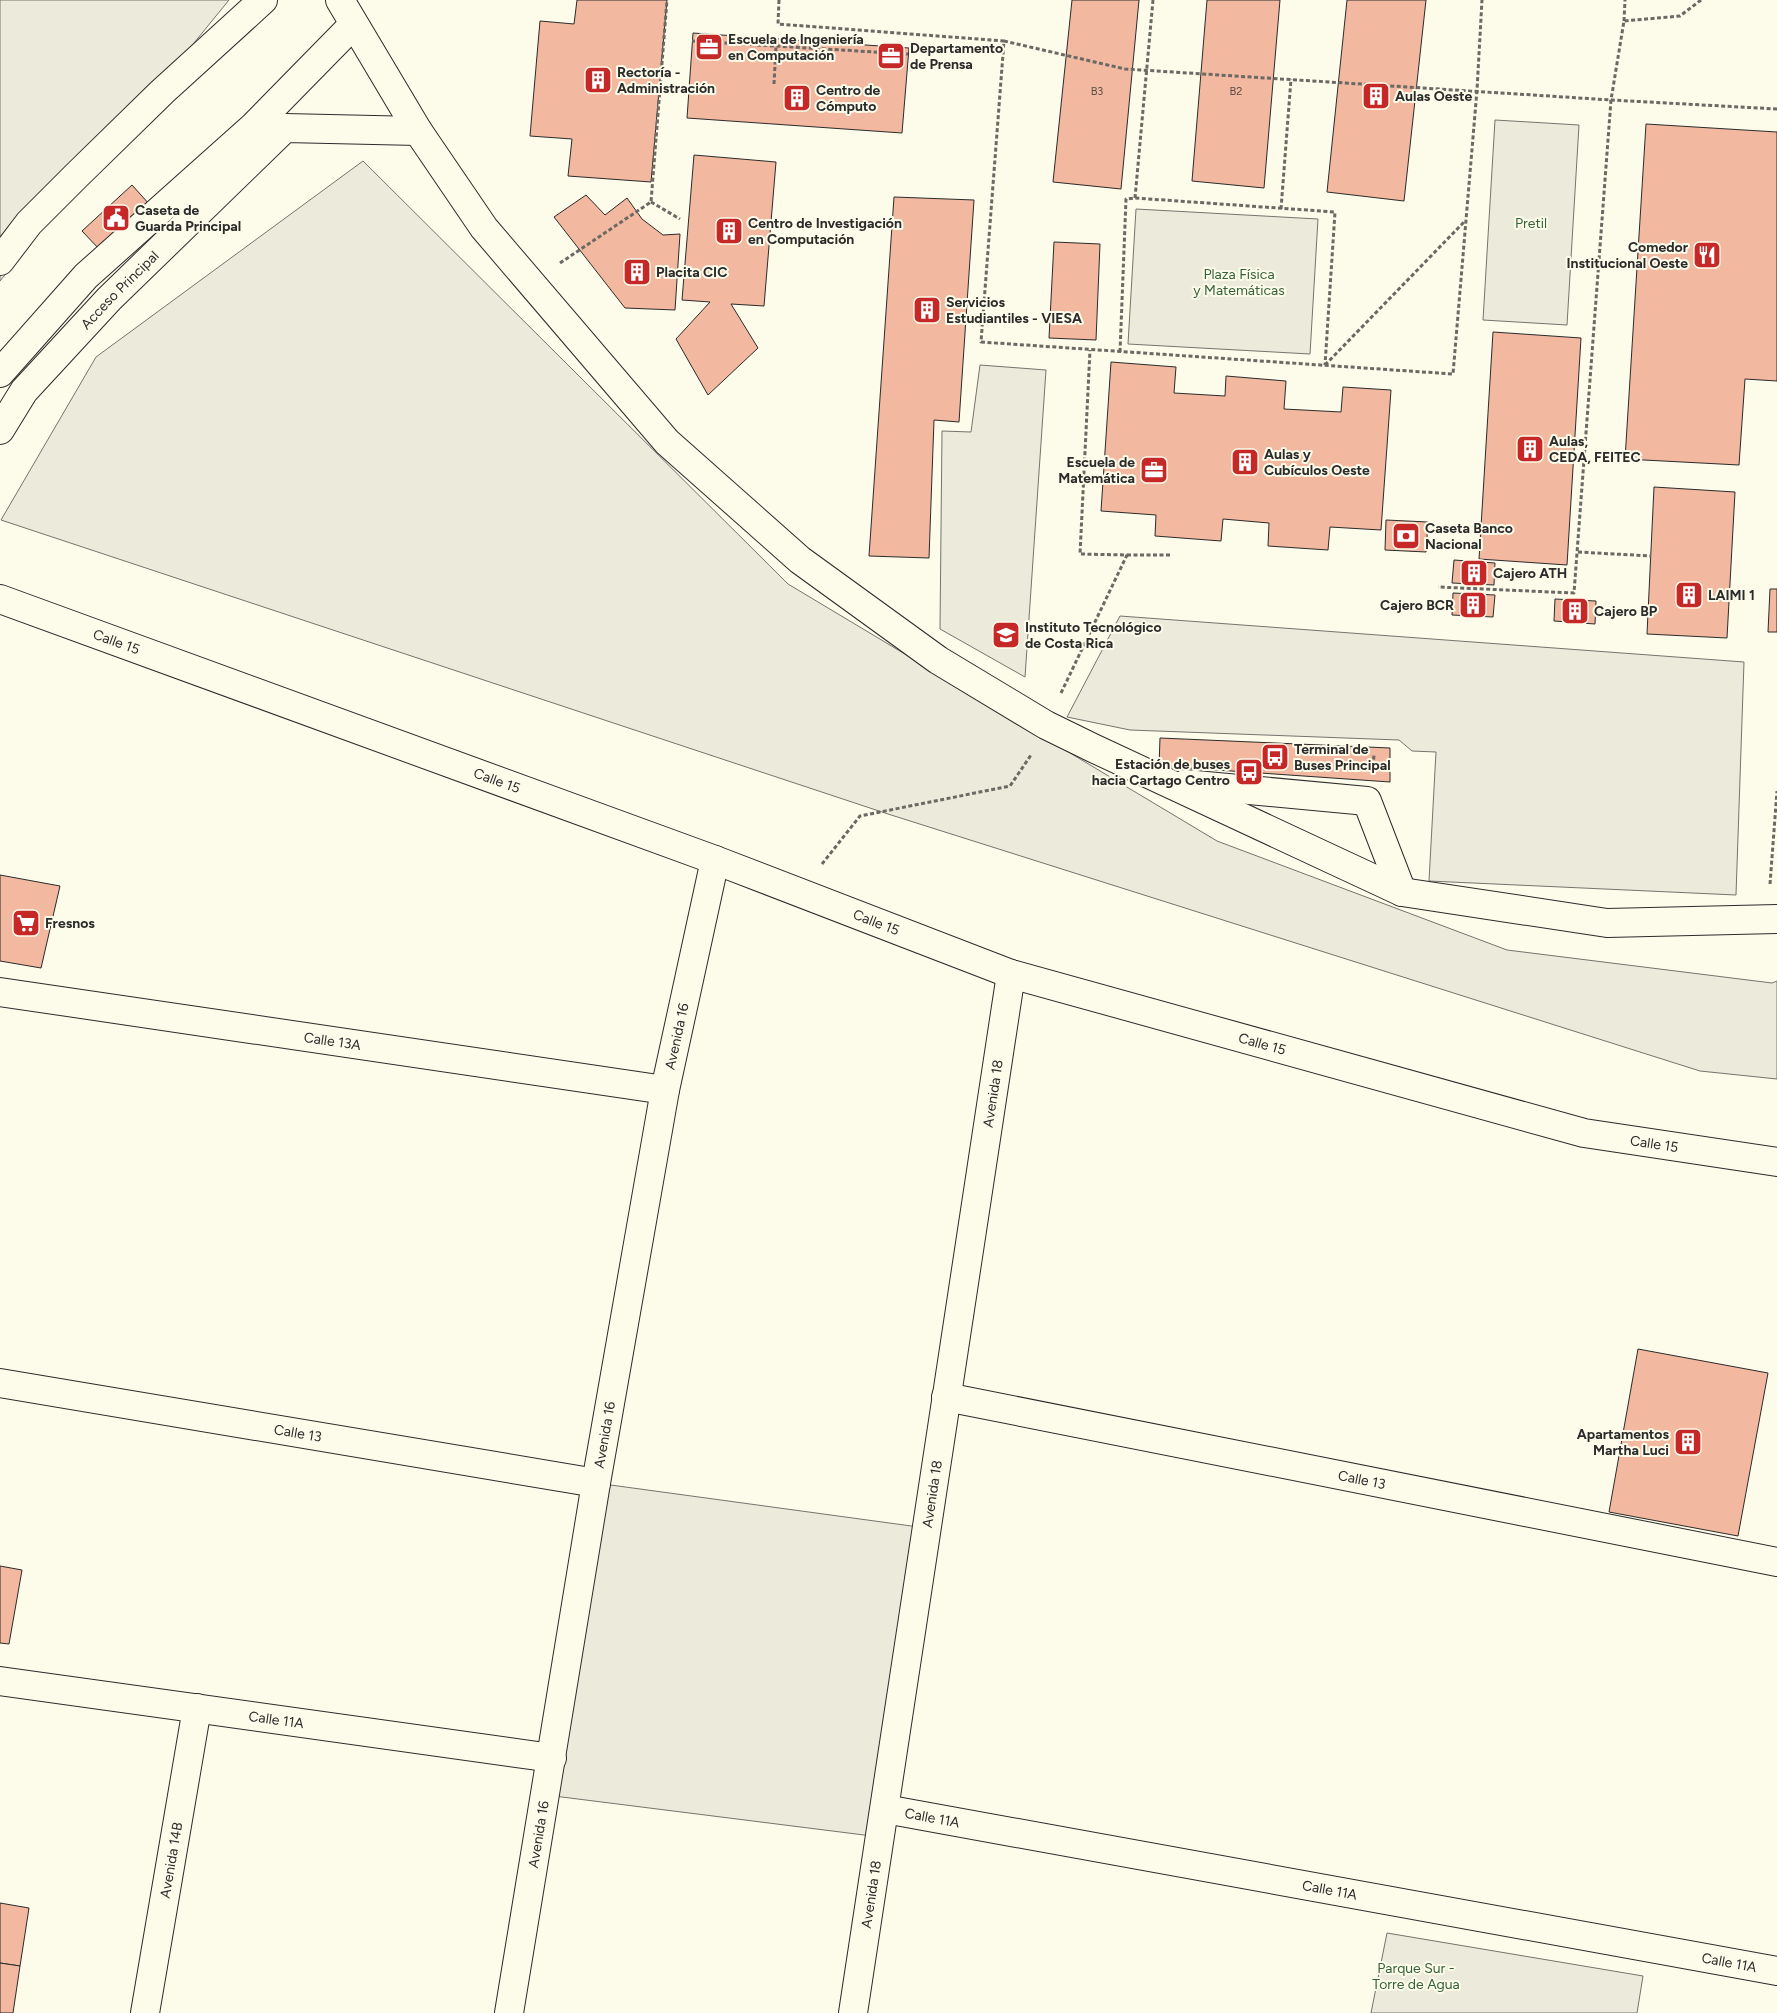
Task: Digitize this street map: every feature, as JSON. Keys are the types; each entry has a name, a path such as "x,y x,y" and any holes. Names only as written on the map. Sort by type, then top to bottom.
{"street":[{"path":"0,261 30,224 76,176 162,92 263,0"},
{"path":"340,0 353,25 418,131 484,228 667,442 800,560 938,660 1046,725 1402,892 1607,923 1777,919"},
{"path":"0,372 86,276 253,127 353,25"},
{"name":"Acceso Principal","path":"0,430 24,391 109,299 285,128 418,131"},
{"name":"Calle 15","path":"0,599 715,860 1011,974 1584,1133 1777,1162"},
{"path":"1166,782 1367,801 1402,892"},
{"name":"Avenida 16","path":"509,2013 596,1483 665,1090 715,860"},
{"name":"Avenida 18","path":"853,2013 1011,974"},
{"name":"Calle 13A","path":"0,992 665,1090"},
{"name":"Calle 13","path":"0,1382 596,1483"},
{"name":"Calle 13","path":"946,1397 1777,1562"},
{"name":"Calle 11A","path":"0,1680 552,1758"},
{"name":"Avenida 14B","path":"145,2013 197,1708"},
{"name":"Calle 11A","path":"884,1809 1777,1971"}],"path":[{"path":"651,202 667,0"},
{"path":"779,0 778,24 1004,41 1124,69 1777,109"},
{"path":"1135,198 1152,0"},
{"path":"1004,41 981,342 1453,374 1477,90 1482,0"},
{"path":"1438,586 1574,593 1611,100 1624,22 1625,0"},
{"path":"1624,22 1680,16 1701,0"},
{"path":"692,41 908,54"},
{"path":"774,84 776,47"},
{"path":"1281,209 1291,79"},
{"path":"1120,352 1126,199 1135,198 1335,212 1325,365"},
{"path":"651,202 680,219"},
{"path":"555,266 651,202"},
{"path":"1325,365 1465,220"},
{"path":"1090,350 1080,554 1172,555"},
{"path":"1578,552 1651,556"},
{"path":"1060,694 1127,555"},
{"path":"800,892 860,816 1010,786 1032,753"},
{"path":"1769,887 1777,791"}],"green space":[{"path":"0,0 229,0 0,281"},
{"name":"Pretil","path":"1495,120 1579,125 1567,325 1483,320"},
{"path":"363,161 788,584 1217,841 1507,950 1772,983 1777,981 1777,1079 1700,1071 888,814 1,520 96,357"},
{"name":"Plaza Física y Matemáticas","path":"1136,209 1318,219 1310,354 1128,344"},
{"path":"596,1483 926,1528 880,1837 546,1795"},
{"name":"Parque Sur - Torre de Agua","path":"1387,1933 1643,1976 1637,2013 1371,2013"}],"shaded area":[{"path":"980,365 1046,370 1025,677 940,629 942,431 971,432"},
{"path":"1120,616 1744,662 1736,895 1429,881 1436,752 1412,751 1399,740 1130,730 1067,717"}],"building":[{"name":"Rectoría - Administración","path":"577,0 667,0 651,182 568,176 572,139 530,136 540,21 574,24"},
{"path":"1072,0 1139,0 1121,189 1053,182"},
{"path":"1207,0 1280,0 1264,188 1192,181"},
{"name":"Aulas Oeste","path":"1347,0 1426,0 1404,201 1327,192"},
{"name":"Centro de Cómputo","path":"693,33 909,48 902,133 687,118"},
{"name":"Comedor Institucional Oeste","path":"1646,124 1777,132 1777,381 1745,379 1739,465 1625,459"},
{"name":"Centro de Investigación en Computación","path":"694,155 776,162 764,306 731,304 758,348 708,395 676,339 710,302 682,300"},
{"name":"Caseta de Guarda Principal","path":"132,185 150,205 101,251 82,231"},
{"name":"Placita CIC","path":"586,195 605,215 627,198 642,219 663,235 680,234 675,310 625,308 554,217"},
{"name":"Servicios Estudiantiles - VIESA","path":"894,197 974,200 959,422 934,420 929,558 869,556"},
{"path":"1054,242 1100,244 1096,340 1049,338"},
{"name":"Aulas, CEDA, FEITEC","path":"1493,332 1581,338 1567,565 1479,559"},
{"name":"Aulas y Cubículos Oeste","path":"1111,362 1176,367 1174,393 1225,396 1226,376 1286,381 1284,409 1341,412 1343,387 1391,390 1381,530 1330,527 1328,550 1268,546 1269,523 1223,519 1221,541 1155,536 1156,515 1101,511"},
{"name":"LAIMI 1","path":"1654,487 1735,492 1727,638 1647,634"},
{"name":"Caseta Banco Nacional","path":"1386,520 1428,522 1426,552 1385,550"},
{"name":"Cajero ATH","path":"1454,560 1495,563 1494,585 1452,583"},
{"path":"1770,589 1777,589 1777,632 1768,632"},
{"name":"Cajero BCR","path":"1453,593 1495,595 1493,617 1452,615"},
{"name":"Cajero BP","path":"1555,599 1596,601 1595,624 1554,621"},
{"name":"Terminal de Buses Principal","path":"1160,738 1390,748 1390,782 1159,766"},
{"name":"Fresnos","path":"0,875 60,886 41,968 0,961"},
{"name":"Apartamentos Martha Luci","path":"1638,1349 1768,1373 1738,1536 1609,1512"},
{"path":"0,1566 22,1570 9,1644 0,1643"},
{"path":"0,1903 29,1908 20,1966 0,1963"},
{"path":"0,1963 20,1966 13,2013 0,2013"}],"place":[{"name":"Escuela de Ingeniería en Computación","path":"709,47"},
{"name":"Departamento de Prensa","path":"891,56"},
{"name":"Rectoría - Administración","path":"598,80"},
{"name":"Aulas Oeste","path":"1376,96"},
{"name":"Centro de Cómputo","path":"797,98"},
{"name":"Caseta de Guarda Principal","path":"116,218"},
{"name":"Centro de Investigación en Computación","path":"729,231"},
{"name":"Comedor Institucional Oeste","path":"1707,255"},
{"name":"Placita CIC","path":"637,272"},
{"name":"Servicios Estudiantiles - VIESA","path":"927,310"},
{"name":"Aulas, CEDA, FEITEC","path":"1530,449"},
{"name":"Aulas y Cubículos Oeste","path":"1245,462"},
{"name":"Escuela de Matemática","path":"1154,470"},
{"name":"Caseta Banco Nacional","path":"1406,536"},
{"name":"Cajero ATH","path":"1474,573"},
{"name":"LAIMI 1","path":"1689,595"},
{"name":"Cajero BCR","path":"1473,605"},
{"name":"Cajero BP","path":"1575,611"},
{"name":"Instituto Tecnológico de Costa Rica","path":"1006,635"},
{"name":"Terminal de Buses Principal","path":"1275,757"},
{"name":"Estación de buses hacia Cartago Centro","path":"1249,772"},
{"name":"Fresnos","path":"26,923"},
{"name":"Apartamentos Martha Luci","path":"1688,1442"}]}
